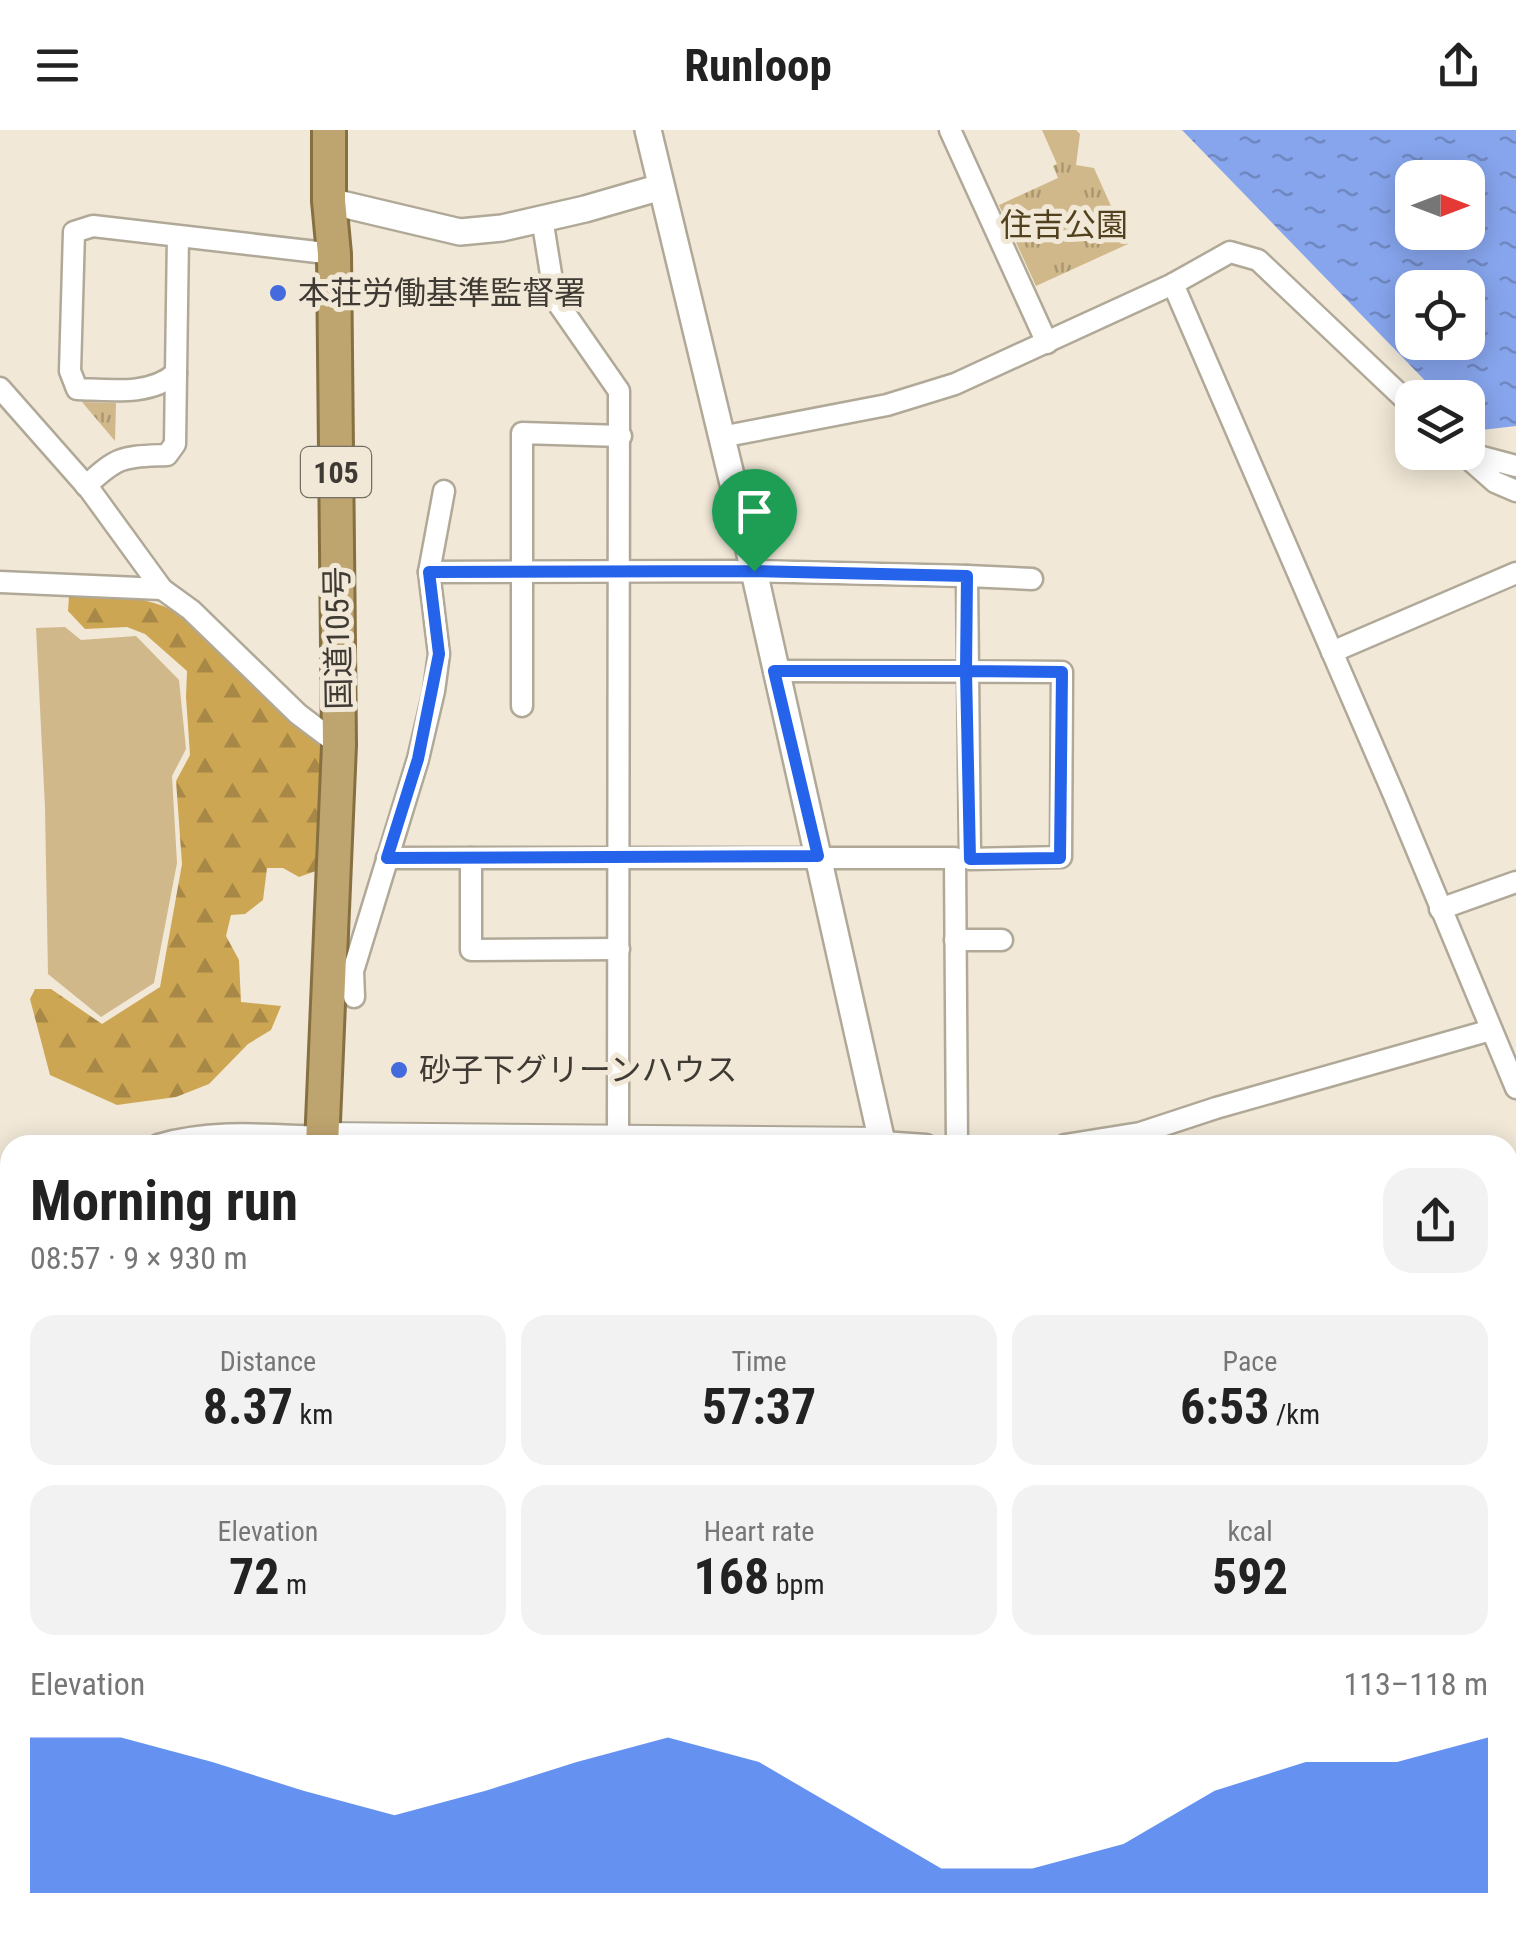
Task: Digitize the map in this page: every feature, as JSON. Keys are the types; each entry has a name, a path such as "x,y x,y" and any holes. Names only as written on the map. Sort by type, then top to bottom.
{"highway":[{"name":"国道105号","path":"323,1135 340,745 329,130"}],"street":[{"path":"648,130 754,571 880,1135"},
{"path":"950,130 1047,343"},
{"path":"329,200 460,232 542,218 660,187"},
{"path":"542,218 555,299 620,392 618,1135"},
{"path":"176,374 165,384 126,390 77,389 70,371 74,232 92,226 334,254"},
{"path":"86,486 110,463 124,457 167,455 175,444 178,236"},
{"path":"721,437 887,404 954,384 1173,284 1230,252 1258,260 1395,390"},
{"path":"1173,284 1516,1088"},
{"path":"0,388 86,486 162,589 191,610 298,714 340,745"},
{"path":"522,706 522,433 621,436"},
{"path":"1485,458 1516,466"},
{"path":"1482,470 1495,482 1516,491"},
{"path":"354,997 353,971 418,759 439,654 429,572 444,491"},
{"path":"429,572 754,571 1032,578"},
{"path":"1332,652 1516,573"},
{"path":"774,671 966,671 1062,672 1060,858 970,859 966,671 967,576"},
{"path":"0,582 162,589"},
{"path":"387,858 955,858 957,1135"},
{"path":"471,858 471,950 620,949"},
{"path":"1440,909 1516,882"},
{"path":"956,940 1002,940"},
{"path":"1151,1135 1216,1108 1492,1030"}],"green space":[{"name":"住吉公園","path":"1042,130 1076,130 1080,134 1076,165 1094,168 1128,244 1036,286 999,205 1058,178 1053,166 1057,164"},
{"path":"82,402 116,403 115,441"},
{"path":"69,596 146,601 169,608 194,623 323,739 325,858 316,871 299,877 283,868 267,868 263,900 245,914 231,915 226,936 239,960 241,1002 281,1006 271,1030 248,1044 209,1084 176,1097 117,1105 50,1075 30,999 35,989 51,989 102,1024 160,987 182,864 176,781 190,755 187,671 145,634 127,627 85,629 68,611"},
{"path":"65,627 81,640 136,636 179,680 186,749 172,776 177,863 154,983 101,1017 48,974 36,628"}],"water":[{"path":"1182,130 1516,130 1516,426 1485,430 1485,380 1425,380 1405,360 1485,360 1485,270 1395,270 1395,350"}],"place":[{"name":"本荘労働基準監督署","path":"278,293"},
{"name":"砂子下グリーンハウス","path":"399,1070"}],"route":[{"path":"754,571 429,572 439,654 434,691 418,759 387,858 818,856 774,671 966,671 970,859 1060,858 1062,672 966,671 967,576 754,571"}]}
